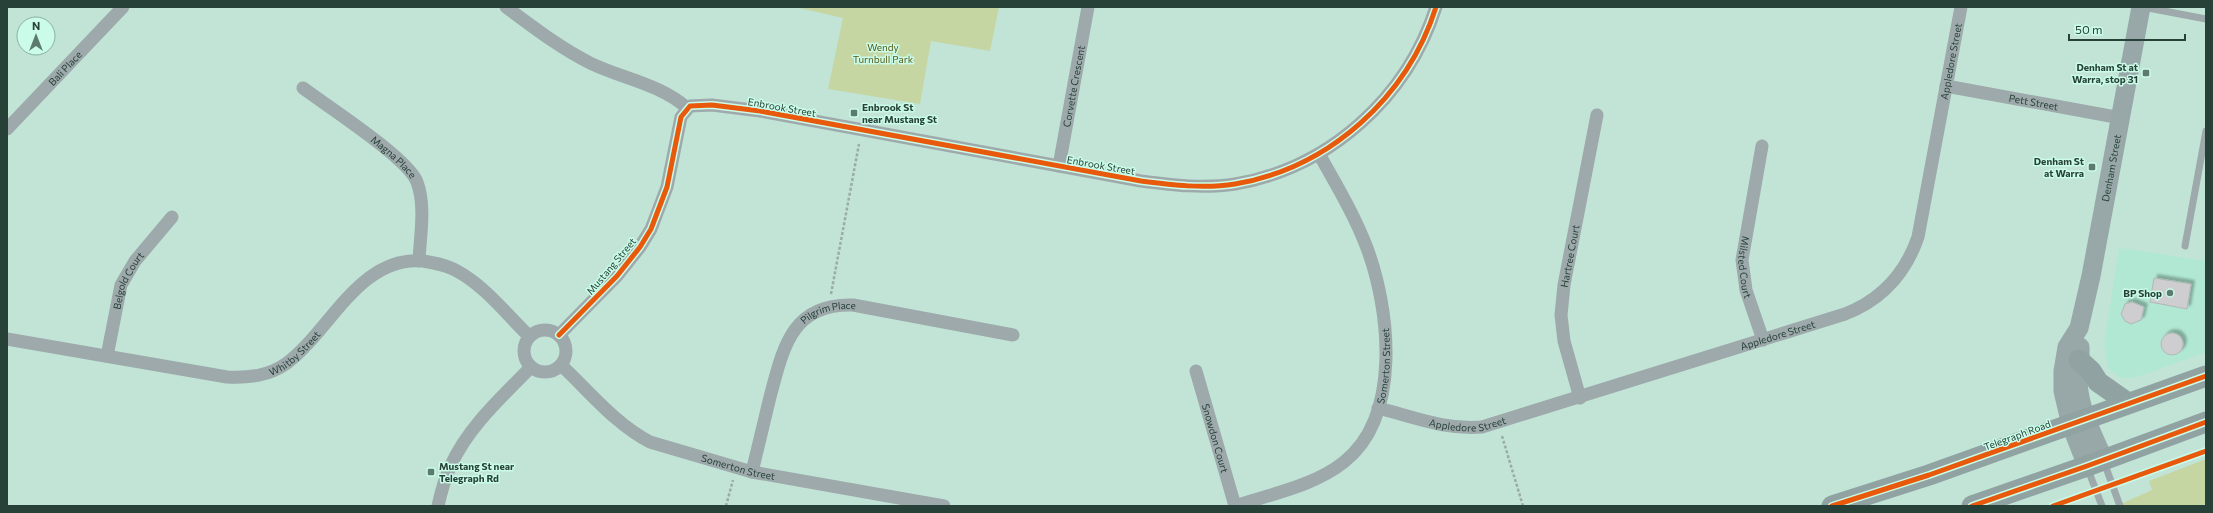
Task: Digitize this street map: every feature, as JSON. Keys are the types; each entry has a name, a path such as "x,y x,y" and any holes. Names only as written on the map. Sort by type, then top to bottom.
{"main road":[{"path":"2079,360 2091,371 2098,382 2128,403"},
{"name":"Telegraph Road","path":"1832,506 1929,476 2206,376"},
{"path":"1972,506 2206,422"}],"street":[{"name":"Bali Place","path":"7,130 123,7"},
{"path":"506,7 566,50 612,72 669,94 687,108"},
{"name":"Corvette Crescent","path":"1059,166 1088,7"},
{"name":"Enbrook Street","path":"687,108 699,104 719,105 1167,184 1215,186 1241,183 1281,172 1319,154 1365,119 1396,86 1422,42 1436,7"},
{"name":"Appledore Street","path":"1378,408 1426,422 1456,428 1482,427 1580,398 1861,308 1886,290 1897,277 1913,251 1918,237 1961,7"},
{"name":"Denham Street","path":"2095,463 2079,422 2063,391 2063,371 2067,346 2078,328 2091,276 2142,7"},
{"name":"Pett Street","path":"1946,86 2121,118"},
{"name":"Magna Place","path":"303,88 398,158 412,172 417,181 421,199 419,261"},
{"name":"Mustang Street","path":"559,335 617,276 640,247 663,201 681,117 687,108"},
{"name":"Hartree Court","path":"1580,398 1564,341 1560,315 1564,285 1598,115"},
{"name":"Milsted Court","path":"1762,146 1742,260 1746,290 1763,340"},
{"name":"Somerton Street","path":"1235,506 1312,481 1345,462 1358,448 1366,436 1378,408 1383,389 1385,361 1384,324 1374,269 1360,232 1319,154"},
{"name":"Belgold Court","path":"107,356 121,285 135,261 172,217"},
{"name":"Whitby Street","path":"7,339 227,377 250,377 264,374 288,362 365,280 398,264 419,261 440,264 459,272 481,290 529,336"},
{"name":"Pilgrim Place","path":"752,472 786,343 791,334 806,319 832,306 844,305 866,307 1013,335"},
{"name":"Denham Street","path":"2078,328 2081,350 2079,360 2079,422"},
{"path":"540,330 554,331 559,335 563,340 566,353 561,364 556,369 543,372 531,367 524,356 525,342 529,336 540,330"},
{"name":"Somerton Street","path":"561,364 600,404 639,436 664,447 752,472 944,506"},
{"path":"438,506 450,466 467,436 531,367"},
{"name":"Snowdon Court","path":"1196,371 1235,506"}],"lane":[{"path":"2142,7 2206,19"},
{"path":"2185,246 2206,131"},
{"path":"2095,463 2102,506"},
{"path":"2095,463 2120,506"}],"path":[{"path":"832,306 831,297 861,130"},
{"path":"1497,423 1523,506"},
{"path":"726,506 735,468"}],"shaded area":[{"path":"2119,248 2206,261 2206,352 2137,377 2121,378 2108,367 2104,345"}],"green space":[{"name":"Wendy Turnbull Park","path":"795,7 999,7 990,51 931,41 920,104 828,89 843,18"},
{"path":"2206,459 2206,506 2116,506 2152,490 2149,481"}],"building":[{"name":"BP Shop","path":"2154,278 2191,284 2187,309 2150,302"},
{"path":"2132,302 2144,307 2141,320 2131,324 2125,321 2121,314 2125,304"},
{"path":"2172,333 2180,336 2183,344 2180,352 2172,355 2164,352 2161,344 2164,336"}],"cycle path":[{"path":"559,335 617,276 640,247 651,229 667,187 681,117 690,106 712,105 760,111 1141,181 1200,186 1235,184 1269,176 1302,162 1332,145 1360,124 1384,99 1406,71 1423,40 1436,7"},
{"path":"1832,506 1929,475 2206,376"},
{"path":"1972,506 2087,466 2206,422"},
{"path":"2053,506 2206,451"}],"place":[{"name":"Denham St at Warra, stop 31","path":"2146,73"},
{"name":"Enbrook St near Mustang St","path":"854,113"},
{"name":"Denham St at Warra","path":"2092,167"},
{"name":"BP Shop","path":"2170,293"},
{"name":"Mustang St near Telegraph Rd","path":"431,472"}]}
